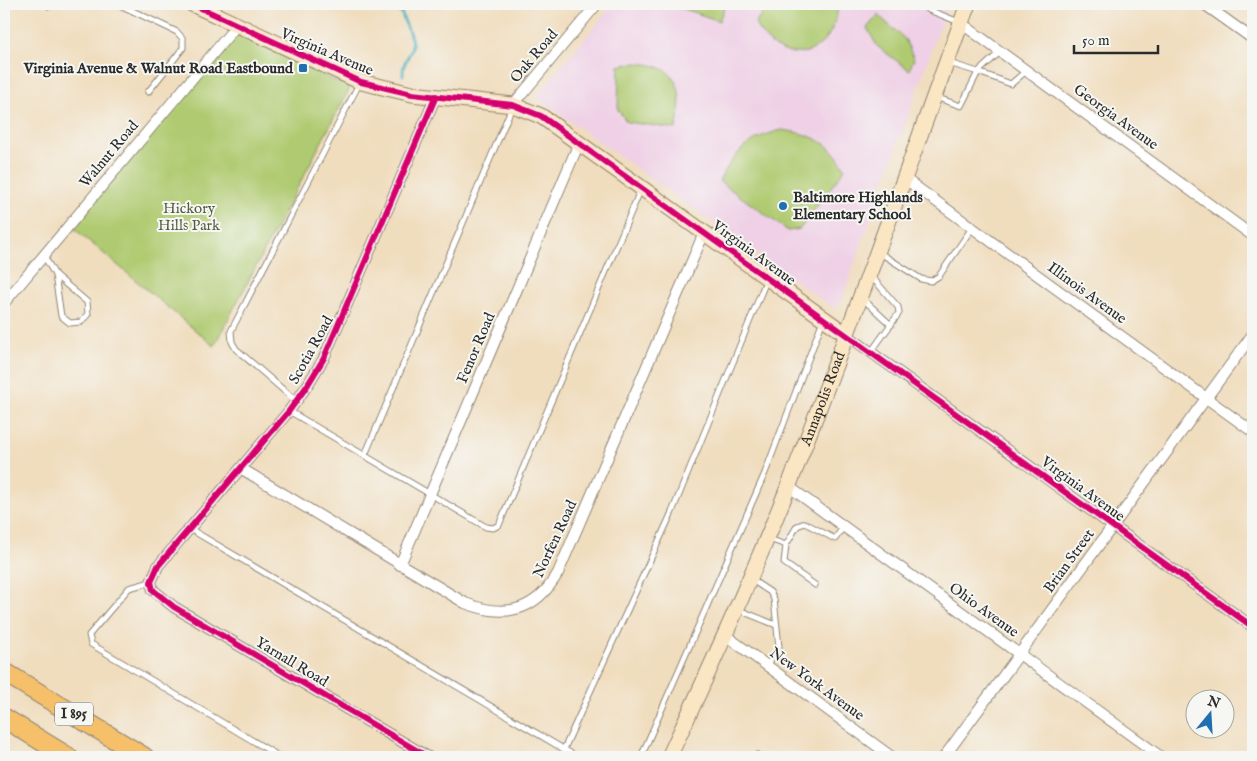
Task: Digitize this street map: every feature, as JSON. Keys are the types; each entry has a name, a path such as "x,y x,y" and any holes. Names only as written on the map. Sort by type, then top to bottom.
{"highway":[{"name":"I 895","path":"4,672 144,757"},
{"name":"I 895","path":"4,718 68,757"},
{"path":"4,726 52,747"}],"main road":[{"name":"Virginia Avenue","path":"192,4 360,82 393,90 513,104 541,116 824,320 847,334"},
{"name":"Annapolis Road","path":"670,757 737,608 788,486 847,334 968,4"}],"street":[{"name":"Oak Road","path":"513,104 596,4"},
{"path":"1204,4 1253,39"},
{"name":"Georgia Avenue","path":"961,23 1253,236"},
{"name":"Walnut Road","path":"4,303 237,25"},
{"name":"Scotia Road","path":"150,582 158,566 242,469 307,386 336,335 436,96"},
{"name":"Fenor Road","path":"400,565 579,143"},
{"name":"Illinois Avenue","path":"904,178 1253,432"},
{"name":"Norfen Road","path":"242,469 465,603 496,611 527,606 550,586 558,573 704,233"},
{"name":"Virginia Avenue","path":"847,334 1253,627"},
{"name":"Brian Street","path":"944,757 1253,334"},
{"name":"Ohio Avenue","path":"788,486 1162,757"},
{"name":"Yarnall Road","path":"150,582 153,590 174,607 428,757"},
{"name":"New York Avenue","path":"725,635 892,757"}],"lane":[{"path":"46,4 49,6 57,4"},
{"path":"118,4 177,32 183,39 183,48 148,92"},
{"path":"921,4 929,10 961,23"},
{"path":"934,96 961,106 978,72 1000,52"},
{"path":"946,62 1011,84 1027,71"},
{"path":"296,401 236,349 232,342 231,331 360,82"},
{"path":"365,455 513,104"},
{"path":"289,411 486,527 492,528 499,525 641,188"},
{"path":"877,251 921,279 931,281 939,276 972,228"},
{"path":"44,255 55,275 61,316 70,323 81,322 88,314 88,302 55,275"},
{"path":"869,274 898,307 899,313 871,352"},
{"path":"564,749 672,512 767,278"},
{"path":"860,297 891,325"},
{"path":"641,757 764,473 824,320"},
{"path":"815,586 784,563 786,545 797,526 805,523 835,539 844,526"},
{"path":"190,528 577,757"},
{"path":"767,538 786,545"},
{"path":"749,578 770,592 774,599 779,647 767,666"},
{"path":"150,582 129,588 89,635 91,644 280,757"},
{"path":"737,608 776,625"}],"shaded area":[{"name":"Baltimore Highlands Elementary School","path":"613,4 948,4 842,299 835,309 536,97"}],"green space":[{"path":"670,4 726,4 719,21"},
{"path":"769,4 833,4 838,7 834,25 826,38 816,48 804,53 791,53 778,48 766,39 755,24"},
{"path":"878,15 905,39 914,59 909,70 877,46 867,28"},
{"name":"Hickory Hills Park","path":"236,34 350,88 214,346 71,226"},
{"path":"633,63 649,64 661,68 676,81 680,102 676,129 627,122 618,110 619,66"},
{"path":"782,130 803,134 820,141 833,152 845,169 800,229 788,231 719,181 731,162 744,147 760,137"}],"waterway":[{"path":"358,4 400,12"},
{"path":"400,4 412,45 404,66 403,75"}],"cycle path":[{"path":"192,4 361,82 412,94 513,105 541,116 1253,627"},
{"path":"428,757 174,607 153,590 151,582 158,566 289,411 324,358 436,96"}],"place":[{"name":"Virginia Avenue & Walnut Road Eastbound","path":"303,68"},
{"name":"Baltimore Highlands Elementary School","path":"783,206"}]}
